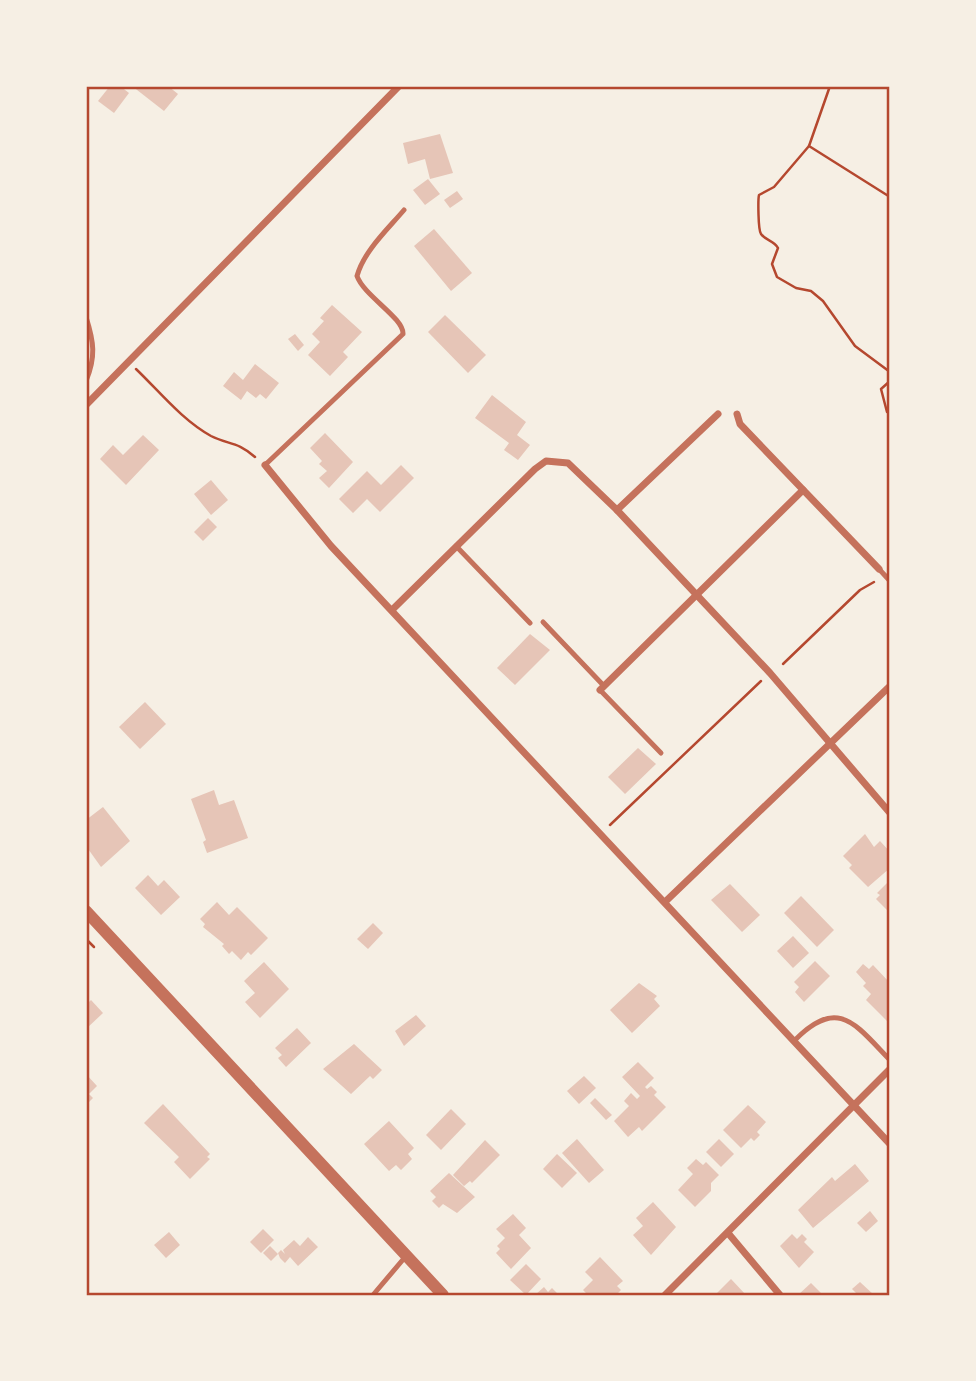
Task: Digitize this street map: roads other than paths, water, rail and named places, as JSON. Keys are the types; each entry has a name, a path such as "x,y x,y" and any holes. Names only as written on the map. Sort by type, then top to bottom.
{"street":[{"path":"86,405 400,86"},
{"path":"617,510 718,414"},
{"path":"737,414 740,424 879,569"},
{"path":"392,610 536,469 555,460 568,463 579,470 697,595 831,741 890,813"},
{"path":"265,466 331,545 890,1144"},
{"path":"602,688 803,490"},
{"path":"666,901 890,686"},
{"path":"86,911 443,1295"},
{"path":"664,1295 890,1069"},
{"path":"727,1233 779,1295"}],"lane":[{"path":"265,466 403,334 401,325 374,300 357,276 369,252 404,210"},
{"path":"86,317 93,341 94,362 86,381"},
{"path":"456,546 530,623"},
{"path":"879,569 888,578"},
{"path":"543,622 661,753"},
{"path":"794,1041 820,1019 845,1018 854,1023 890,1060"},
{"path":"373,1295 406,1256"}]}
